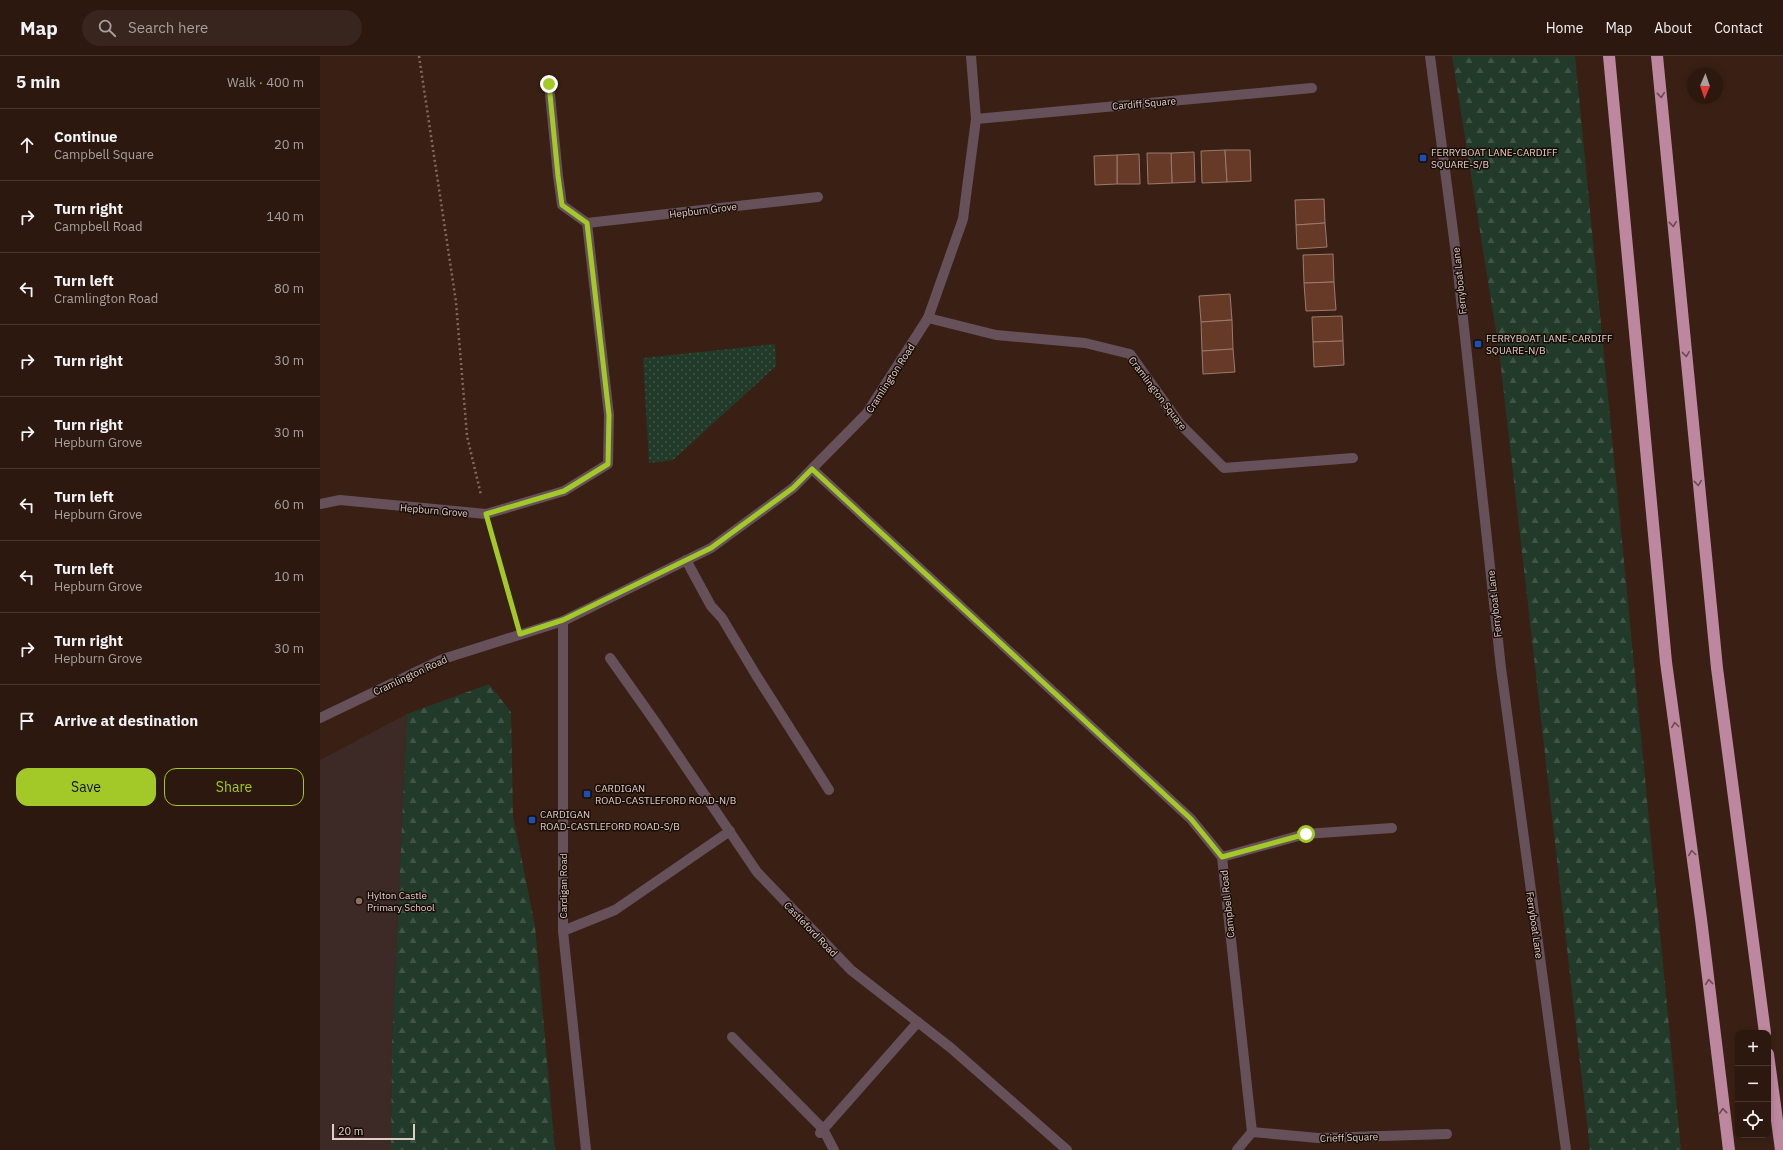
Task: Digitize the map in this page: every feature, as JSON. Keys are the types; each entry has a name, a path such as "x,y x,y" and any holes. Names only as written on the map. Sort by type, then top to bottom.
{"highway":[{"path":"1609,56 1666,662 1701,919 1729,1150"},
{"path":"1657,56 1716,668 1765,1030"},
{"path":"1770,1066 1781,1150"}],"street":[{"name":"Cramlington Road","path":"320,718 443,658 563,620 686,560 717,543 793,488 812,469 867,413 928,318 963,219 976,119 971,56"},
{"name":"Ferryboat Lane","path":"1430,56 1456,254 1501,668 1566,1150"},
{"path":"549,84 562,205 587,223"},
{"name":"Cardiff Square","path":"976,119 1312,88"},
{"name":"Hepburn Grove","path":"320,504 340,500 486,514 564,491 608,464 609,415 587,223 818,197"},
{"name":"Cramlington Square","path":"928,318 996,335 1085,343 1130,354 1180,424 1224,468 1353,458"},
{"name":"Campbell Road","path":"812,469 1191,819 1222,857 1252,1132"},
{"path":"686,560 711,606 722,618 756,676 829,790"},
{"name":"Cardigan Road","path":"563,620 563,931 586,1150"},
{"name":"Castleford Road","path":"610,658 757,872 851,970 951,1048 1067,1150"},
{"path":"1222,857 1306,834 1392,828"},
{"path":"563,931 615,910 730,831"},
{"path":"821,1131 918,1022"},
{"path":"732,1037 821,1131 834,1150"},
{"path":"1237,1150 1252,1132"},
{"name":"Crieff Square","path":"1252,1132 1318,1138 1447,1134"}],"path":[{"path":"419,56 456,302 467,436 486,514 520,634"}],"shaded area":[{"name":"Hylton Castle Primary School","path":"407,714 392,1042 391,1150 320,1150 320,760"}],"green space":[{"path":"1452,56 1575,56 1681,1150 1590,1150 1499,350"},
{"path":"775,344 776,366 673,460 649,463 643,358"},
{"path":"489,684 511,712 513,816 535,926 555,1150 391,1150 392,1042 407,714"}],"building":[{"path":"1225,150 1227,182 1202,183 1201,151"},
{"path":"1225,150 1250,150 1251,181 1227,182"},
{"path":"1194,152 1195,182 1172,183 1171,153"},
{"path":"1147,153 1171,153 1172,183 1148,184"},
{"path":"1139,154 1140,184 1117,184 1117,155"},
{"path":"1117,155 1117,184 1095,185 1094,156"},
{"path":"1324,199 1325,223 1296,225 1295,200"},
{"path":"1325,223 1327,247 1297,249 1296,225"},
{"path":"1333,254 1334,282 1304,283 1303,255"},
{"path":"1334,282 1336,310 1306,311 1304,283"},
{"path":"1230,294 1232,320 1201,322 1199,296"},
{"path":"1342,316 1343,341 1313,342 1312,317"},
{"path":"1232,320 1233,349 1202,351 1201,322"},
{"path":"1343,341 1344,365 1314,367 1313,342"},
{"path":"1233,349 1235,372 1203,374 1202,351"}],"place":[{"name":"FERRYBOAT LANE-CARDIFF SQUARE-S/B","path":"1423,158"},
{"name":"FERRYBOAT LANE-CARDIFF SQUARE-N/B","path":"1478,344"},
{"name":"CARDIGAN ROAD-CASTLEFORD ROAD-N/B","path":"587,794"},
{"name":"CARDIGAN ROAD-CASTLEFORD ROAD-S/B","path":"532,820"},
{"name":"Hylton Castle Primary School","path":"359,901"}],"route":[{"path":"549,84 562,205 587,223 609,415 608,464 564,491 486,514 520,634 563,620 711,548 793,488 812,469 1191,819 1222,857 1306,834"}]}
